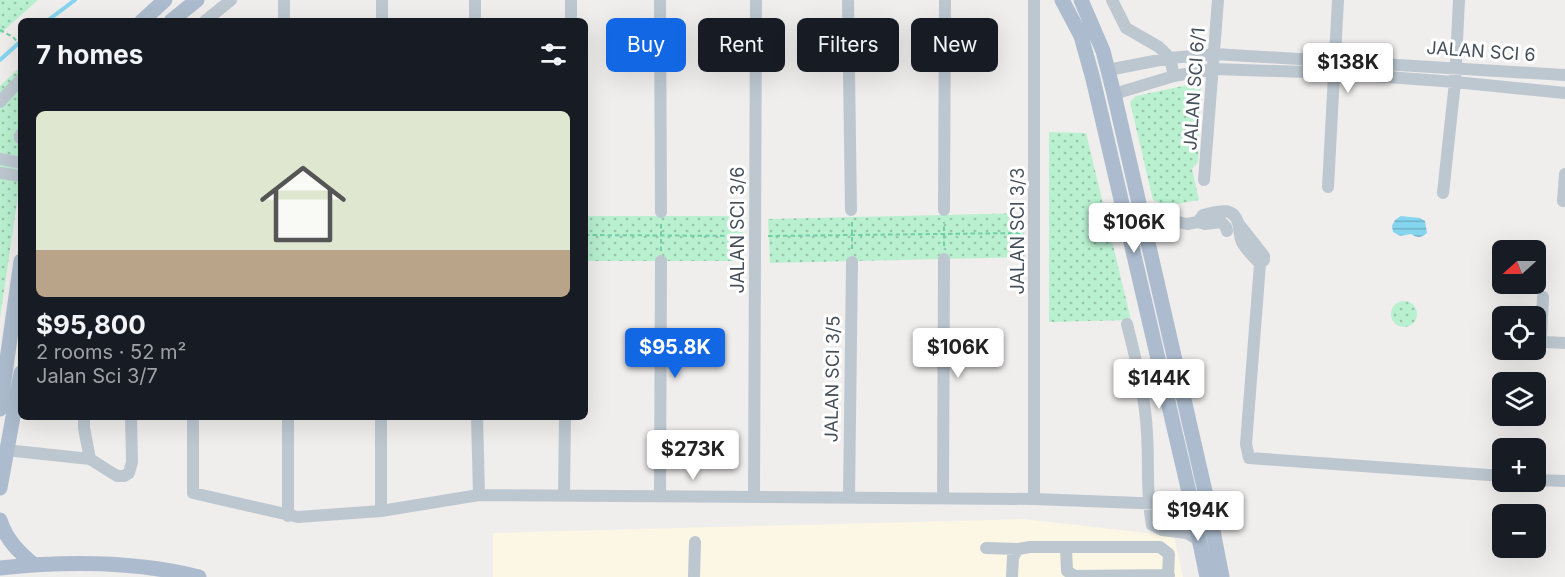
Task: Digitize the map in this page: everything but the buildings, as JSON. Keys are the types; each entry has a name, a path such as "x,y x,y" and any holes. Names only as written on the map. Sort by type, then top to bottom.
{"main road":[{"path":"145,18 165,0"},
{"path":"175,18 197,0"},
{"path":"1062,0 1081,36 1093,79 1199,503 1222,577"},
{"path":"1081,0 1103,51 1145,232 1199,503 1199,540 1207,577"},
{"path":"0,409 18,281"},
{"path":"0,487 18,388"},
{"path":"0,520 12,546 34,565"},
{"path":"0,568 34,565 158,568 200,577"}],"street":[{"path":"209,18 231,0"},
{"path":"284,0 284,18"},
{"path":"381,18 382,0"},
{"path":"475,0 475,18"},
{"path":"571,18 572,0"},
{"path":"660,0 661,212"},
{"name":"JALAN SCI 3/6","path":"754,497 756,0"},
{"path":"848,0 851,210"},
{"path":"944,210 945,0"},
{"name":"JALAN SCI 3/3","path":"1034,0 1034,499"},
{"path":"1112,0 1126,28 1159,47 1170,58 1174,76"},
{"name":"JALAN SCI 6/1","path":"1204,180 1218,0"},
{"path":"1328,187 1338,0"},
{"path":"1443,193 1455,82 1459,0"},
{"name":"JALAN SCI 6","path":"1108,70 1170,58 1215,54 1565,75"},
{"name":"JALAN SCI 6","path":"1114,94 1174,76 1214,69 1334,73 1565,93"},
{"path":"0,102 18,82"},
{"path":"0,159 18,162"},
{"path":"0,173 18,176"},
{"path":"1563,201 1565,174"},
{"path":"1192,223 1203,215 1222,210 1230,211 1263,253 1264,260 1260,264 1246,444 1249,458 1492,475"},
{"path":"1145,232 1178,222 1205,224 1221,222 1226,226 1227,231"},
{"path":"942,498 944,259"},
{"path":"660,496 661,261"},
{"name":"JALAN SCI 3/5","path":"849,497 852,262"},
{"path":"1543,297 1541,338 1545,342 1565,343"},
{"path":"1127,324 1141,382 1148,503 1154,527 1187,533 1199,540"},
{"path":"84,420 90,459"},
{"path":"6,450 90,459 117,476 124,476 129,472 132,462 131,420"},
{"path":"193,420 193,493 298,518 381,511 479,495 1034,499 1199,503"},
{"path":"288,420 288,516"},
{"path":"381,420 381,511"},
{"path":"477,420 479,495"},
{"path":"564,495 565,420"},
{"path":"1546,480 1565,481"},
{"path":"694,577 695,542"},
{"path":"986,548 1161,547 1169,554 1168,576 1076,576 1067,571 1066,548"},
{"path":"1012,577 1013,557 1018,549"}],"path":[{"path":"0,30 14,37 18,42"},
{"path":"851,210 852,262"},
{"path":"944,210 944,259"},
{"path":"661,212 661,261"},
{"path":"588,236 1035,233"}],"shaded area":[{"path":"1023,519 1174,536 1183,577 493,577 493,533"}],"green space":[{"path":"0,0 38,0 0,34"},
{"path":"18,69 18,195 0,318 0,86"},
{"path":"1192,84 1201,88 1198,162 1192,169 1199,200 1166,206 1153,200 1130,102 1136,96"},
{"path":"1049,132 1086,133 1131,320 1049,322"},
{"path":"1024,213 1025,257 770,263 768,219"},
{"path":"588,216 743,216 743,261 588,261"},
{"path":"1404,301 1413,305 1417,314 1413,323 1404,327 1395,323 1391,314 1395,305"}],"water":[{"path":"1401,216 1420,218 1425,221 1427,233 1419,237 1411,234 1400,236 1393,232 1392,226 1395,220"}],"waterway":[{"path":"51,18 75,0"},
{"path":"0,60 18,44"}]}
